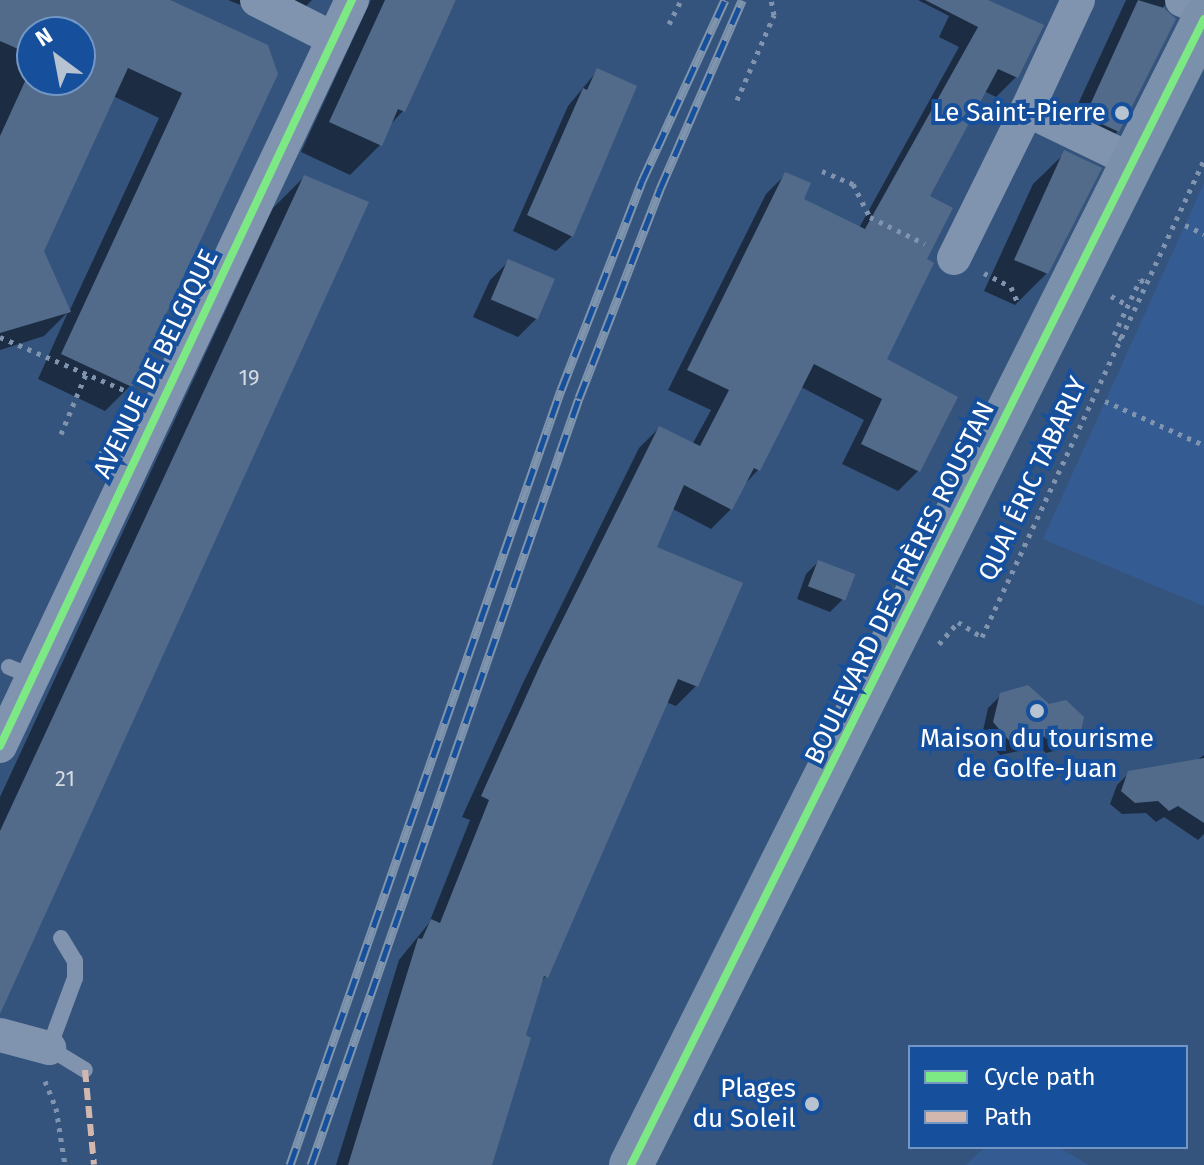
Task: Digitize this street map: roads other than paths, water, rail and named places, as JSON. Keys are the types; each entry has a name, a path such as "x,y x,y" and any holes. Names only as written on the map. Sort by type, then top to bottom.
{"main road":[{"name":"BOULEVARD DES FRÈRES ROUSTAN","path":"631,1165 1204,19"}],"street":[{"path":"257,0 334,39"},
{"name":"AVENUE DE BELGIQUE","path":"0,746 20,672 119,458 159,405 352,0"},
{"path":"954,258 1078,0"},
{"path":"1182,0 1204,9"},
{"path":"1027,110 1133,161"}],"lane":[{"path":"61,938 75,961 75,978 25,1042 85,1070"}],"water":[{"path":"1204,183 1204,606 1043,539"},
{"path":"984,1149 1061,1149 1089,1165 965,1165"}],"railway":[{"path":"290,1165 561,390 642,181 725,0"},
{"path":"311,1165 579,398 660,189 742,0"}],"place":[{"name":"Le Saint-Pierre","path":"1122,113"},
{"name":"Maison du tourisme de Golfe-Juan","path":"1037,711"},
{"name":"Plages du Soleil","path":"812,1104"}]}
